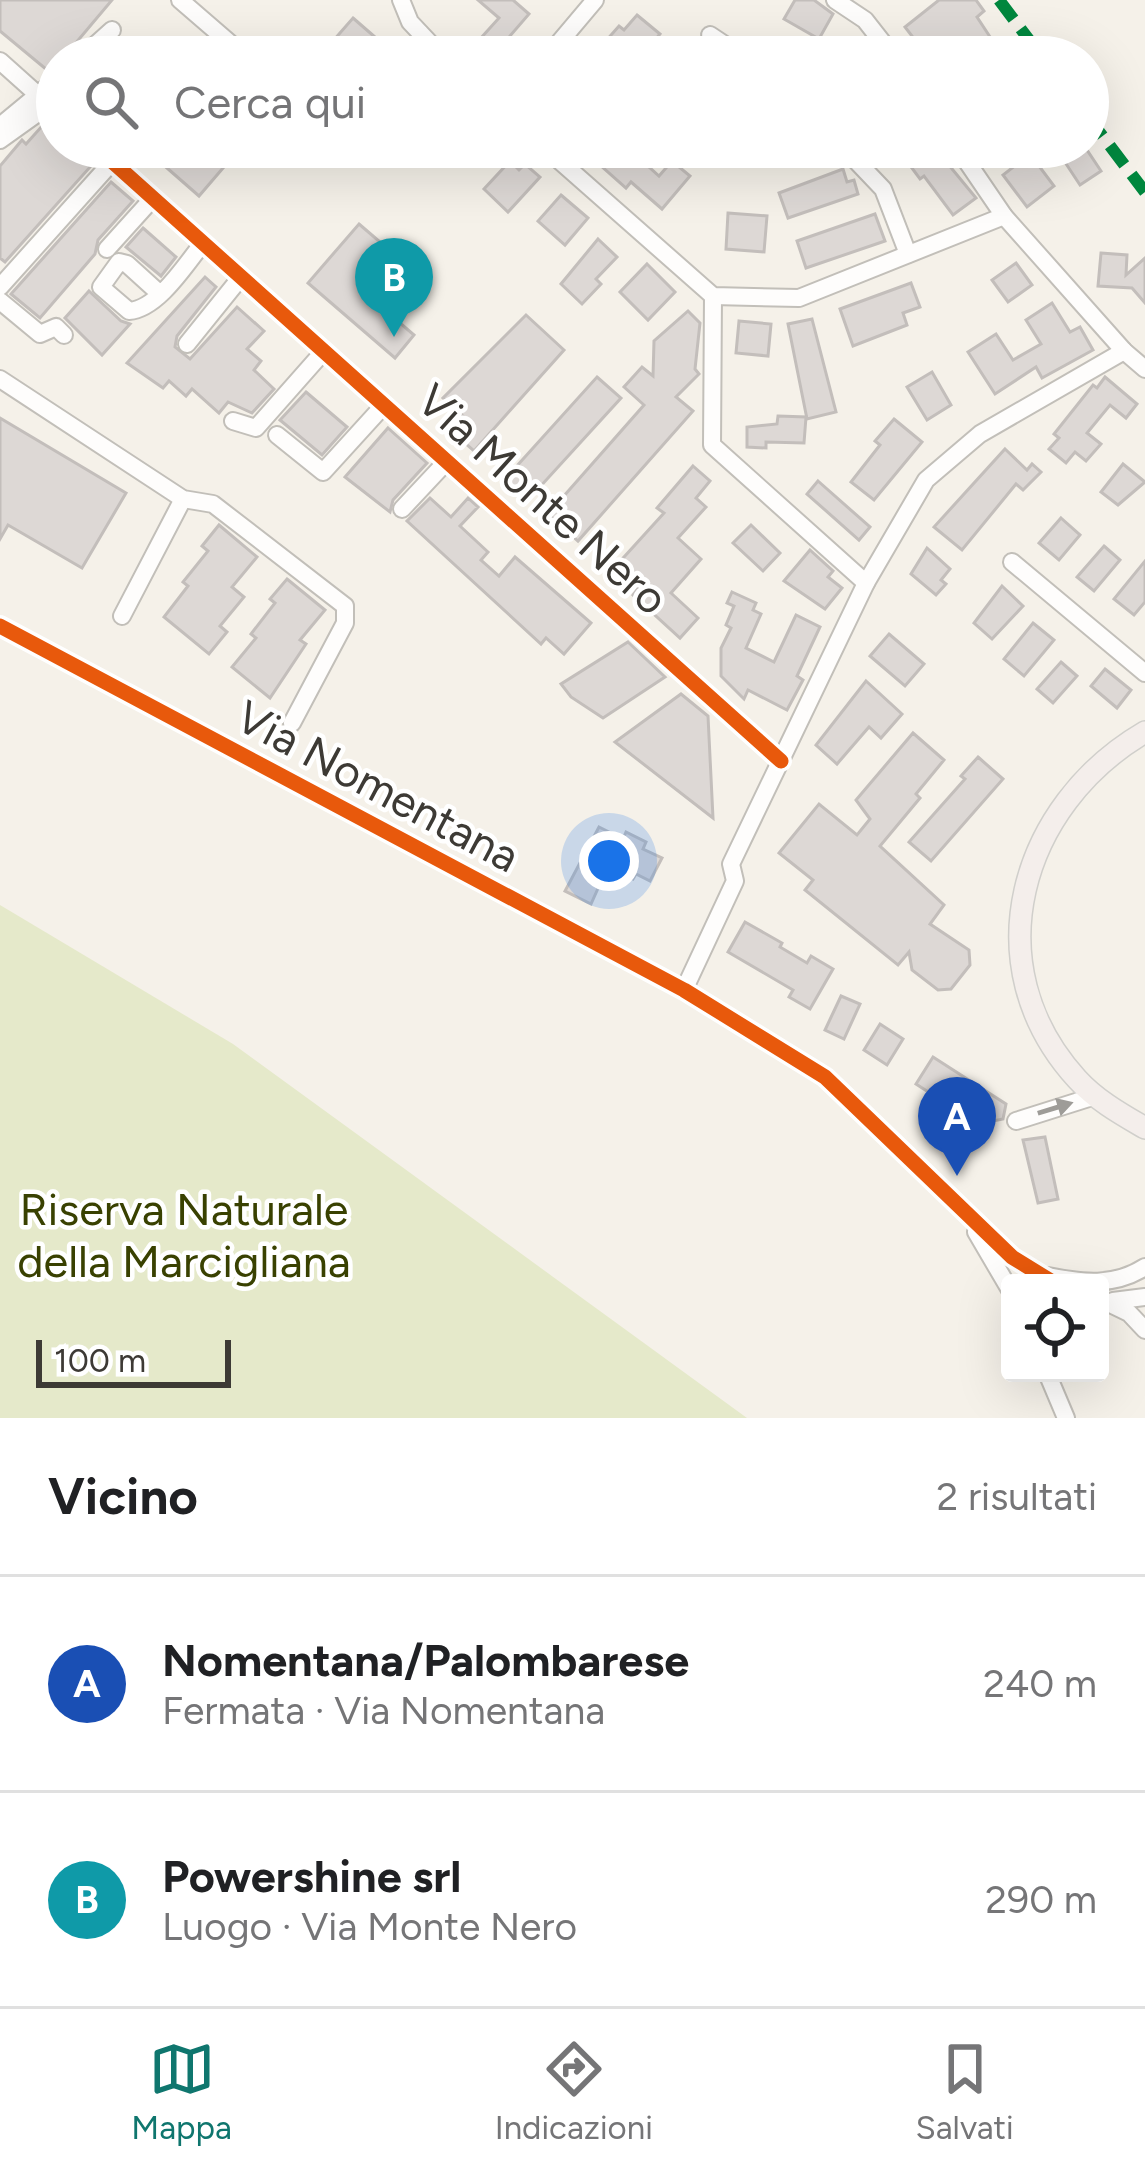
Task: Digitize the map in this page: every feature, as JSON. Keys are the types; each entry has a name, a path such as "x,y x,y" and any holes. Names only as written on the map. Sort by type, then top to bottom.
{"main road":[{"path":"1141,1125 1095,1096 1066,1066 1035,1010 1021,948 1022,901 1034,854 1056,812 1101,763 1145,732"}],"street":[{"path":"181,0 222,36"},
{"path":"401,0 410,22 423,36"},
{"path":"565,36 595,0"},
{"path":"835,0 865,20 878,36"},
{"path":"105,36 112,30"},
{"path":"0,62 36,94"},
{"path":"0,126 36,110"},
{"path":"0,140 36,113"},
{"path":"0,286 107,168"},
{"name":"Via Monte Nero","path":"119,168 781,761"},
{"path":"568,168 712,296 799,298 1004,216"},
{"path":"863,168 883,189 908,254"},
{"path":"971,168 1004,216 1145,369"},
{"path":"107,249 153,198"},
{"path":"159,293 203,243"},
{"path":"188,344 242,277"},
{"path":"712,296 712,445 866,584"},
{"path":"0,302 40,334 56,327 64,335"},
{"path":"233,421 256,428 324,351"},
{"path":"684,990 735,881 731,864 866,584 920,488 980,434 1124,351"},
{"path":"0,380 183,500 213,504 346,609 345,623 292,724"},
{"path":"277,435 323,472 384,405"},
{"path":"402,509 447,461"},
{"path":"122,616 183,500"},
{"path":"1012,562 1145,674"},
{"name":"Via Nomentana","path":"0,626 684,990 826,1077 997,1243 1038,1274"},
{"path":"1016,1121 1095,1096"},
{"path":"934,1180 974,1229 1001,1275"},
{"path":"1032,1271 1100,1283 1145,1267"},
{"path":"1109,1299 1145,1297"},
{"path":"1109,1303 1129,1313 1145,1330"},
{"path":"1052,1382 1066,1418"}],"green space":[{"name":"Riserva Naturale della Marcigliana","path":"0,905 233,1044 747,1418 0,1418"}],"building":[{"path":"0,0 112,0 82,36 36,36 36,61 0,31"},
{"path":"478,0 513,0 529,14 510,36 483,36 499,18"},
{"path":"795,0 814,0 833,14 821,36 784,19"},
{"path":"939,0 976,0 984,11 977,17 989,36 912,36 905,27"},
{"path":"637,15 660,34 610,36 619,26 624,30"},
{"path":"353,18 374,36 337,36"},
{"path":"36,133 36,168 89,168 5,262 0,258 0,166 22,140 26,144"},
{"path":"167,168 223,168 199,196"},
{"path":"504,168 530,168 540,177 508,212 484,189"},
{"path":"604,168 650,168 659,176 666,168 680,168 690,176 662,209 631,182 626,188"},
{"path":"912,168 951,168 976,198 953,215 924,176 920,179"},
{"path":"1012,168 1040,168 1054,186 1027,207 1003,175"},
{"path":"1069,168 1099,168 1101,171 1080,185"},
{"path":"843,169 847,182 854,180 858,194 788,218 779,193"},
{"path":"111,182 133,201 40,318 11,294"},
{"path":"561,195 588,218 565,245 538,221"},
{"path":"728,213 767,216 764,252 726,249"},
{"path":"875,214 885,241 806,268 797,241"},
{"path":"359,224 422,278 393,317 414,335 395,358 308,283"},
{"path":"143,228 176,257 161,276 126,247"},
{"path":"598,239 617,257 596,279 601,284 582,304 561,284"},
{"path":"1101,253 1127,255 1126,275 1145,258 1145,303 1132,288 1098,286"},
{"path":"1016,263 1032,285 1008,302 992,280"},
{"path":"647,264 675,292 648,320 620,292"},
{"path":"205,277 216,287 177,336 175,347 190,359 237,307 264,331 247,349 261,361 254,370 274,389 252,413 228,402 219,413 192,389 186,396 169,381 163,388 127,363"},
{"path":"911,283 920,307 903,313 907,325 853,346 840,309"},
{"path":"89,291 130,324 102,355 65,318"},
{"path":"1052,303 1070,332 1080,327 1093,350 1042,378 1036,367 995,394 968,352 996,334 1013,360 1041,344 1026,320"},
{"path":"688,311 700,323 695,369 699,374 676,397 693,411 578,541 548,514 644,405 624,387 642,367 653,376 654,341"},
{"path":"526,315 564,350 474,451 450,430 463,416 443,398"},
{"path":"812,319 836,412 807,419 788,324"},
{"path":"739,321 771,324 768,356 736,353"},
{"path":"932,372 951,405 927,420 907,387"},
{"path":"597,377 621,398 528,500 505,479"},
{"path":"1105,377 1137,404 1126,418 1110,405 1087,433 1101,444 1086,461 1075,452 1066,463 1049,449 1059,438 1054,434 1093,385 1097,388"},
{"path":"306,392 347,427 322,455 280,420"},
{"path":"778,416 806,417 804,443 766,442 766,448 747,447 747,427 777,424"},
{"path":"0,418 126,493 82,568 8,525 0,539"},
{"path":"894,419 922,442 874,500 851,482"},
{"path":"388,428 427,463 393,500 390,512 345,477"},
{"path":"1005,449 1027,470 1032,464 1041,472 1023,490 1016,484 962,550 934,527"},
{"path":"1123,464 1145,482 1118,505 1101,492"},
{"path":"693,466 710,481 696,498 706,507 678,538 701,559 671,593 698,618 680,638 633,595 638,588 615,567 664,513 657,508"},
{"path":"818,481 870,527 859,540 807,494"},
{"path":"430,498 451,517 468,498 478,507 460,526 488,552 481,560 499,576 515,557 591,623 564,654 546,638 541,644 407,521"},
{"path":"1061,518 1080,535 1059,560 1039,543"},
{"path":"219,525 257,557 232,587 244,597 220,626 227,632 209,654 164,617 188,586 183,582 208,551 202,546"},
{"path":"751,525 780,553 763,571 733,543"},
{"path":"1104,546 1120,560 1094,591 1077,577"},
{"path":"927,548 950,569 936,595 911,574"},
{"path":"810,550 833,571 828,577 842,588 825,609 784,581"},
{"path":"1145,561 1145,602 1134,615 1114,599"},
{"path":"287,579 325,610 300,640 306,644 270,698 232,667 256,638 251,634"},
{"path":"1002,586 1023,606 992,639 974,623"},
{"path":"732,592 756,603 753,610 761,614 746,648 774,662 796,615 820,627 797,676 803,680 787,710 748,690 744,699 721,676 721,648 731,628 726,625 734,606 727,603"},
{"path":"1033,623 1054,640 1024,676 1004,659"},
{"path":"889,634 924,664 905,686 870,656"},
{"path":"628,642 665,677 603,718 571,697 561,684"},
{"path":"1061,662 1077,676 1053,703 1037,689"},
{"path":"1105,669 1131,690 1117,708 1091,686"},
{"path":"866,681 902,714 881,738 869,727 837,764 816,745"},
{"path":"681,694 708,716 713,818 615,742"},
{"path":"913,733 944,760 880,846 944,905 930,924 969,950 970,965 951,989 938,990 912,970 909,952 898,965 805,890 813,880 779,853 819,804 857,835 870,819 856,800"},
{"path":"978,757 1003,779 931,861 909,842 965,779 961,776"},
{"path":"599,827 623,839 626,832 646,842 643,849 662,858 650,881 636,874 633,879 608,866 591,904 565,891"},
{"path":"745,922 807,963 811,956 833,969 810,1009 789,997 793,990 728,952"},
{"path":"841,996 860,1004 844,1039 825,1030"},
{"path":"880,1024 903,1039 887,1065 864,1050"},
{"path":"933,1057 1006,1104 1003,1119 978,1124 916,1084"},
{"path":"1045,1137 1058,1199 1038,1203 1023,1140"}],"marked path":[{"path":"999,0 1026,36"},
{"path":"1109,145 1145,192"}],"cycle path":[{"path":"119,168 781,761"},
{"path":"0,626 684,990 825,1077 1012,1257 1039,1274"}],"place":[{"name":"Powershine srl","path":"394,337"},
{"name":"Nomentana/Palombarese","path":"957,1176"}]}
